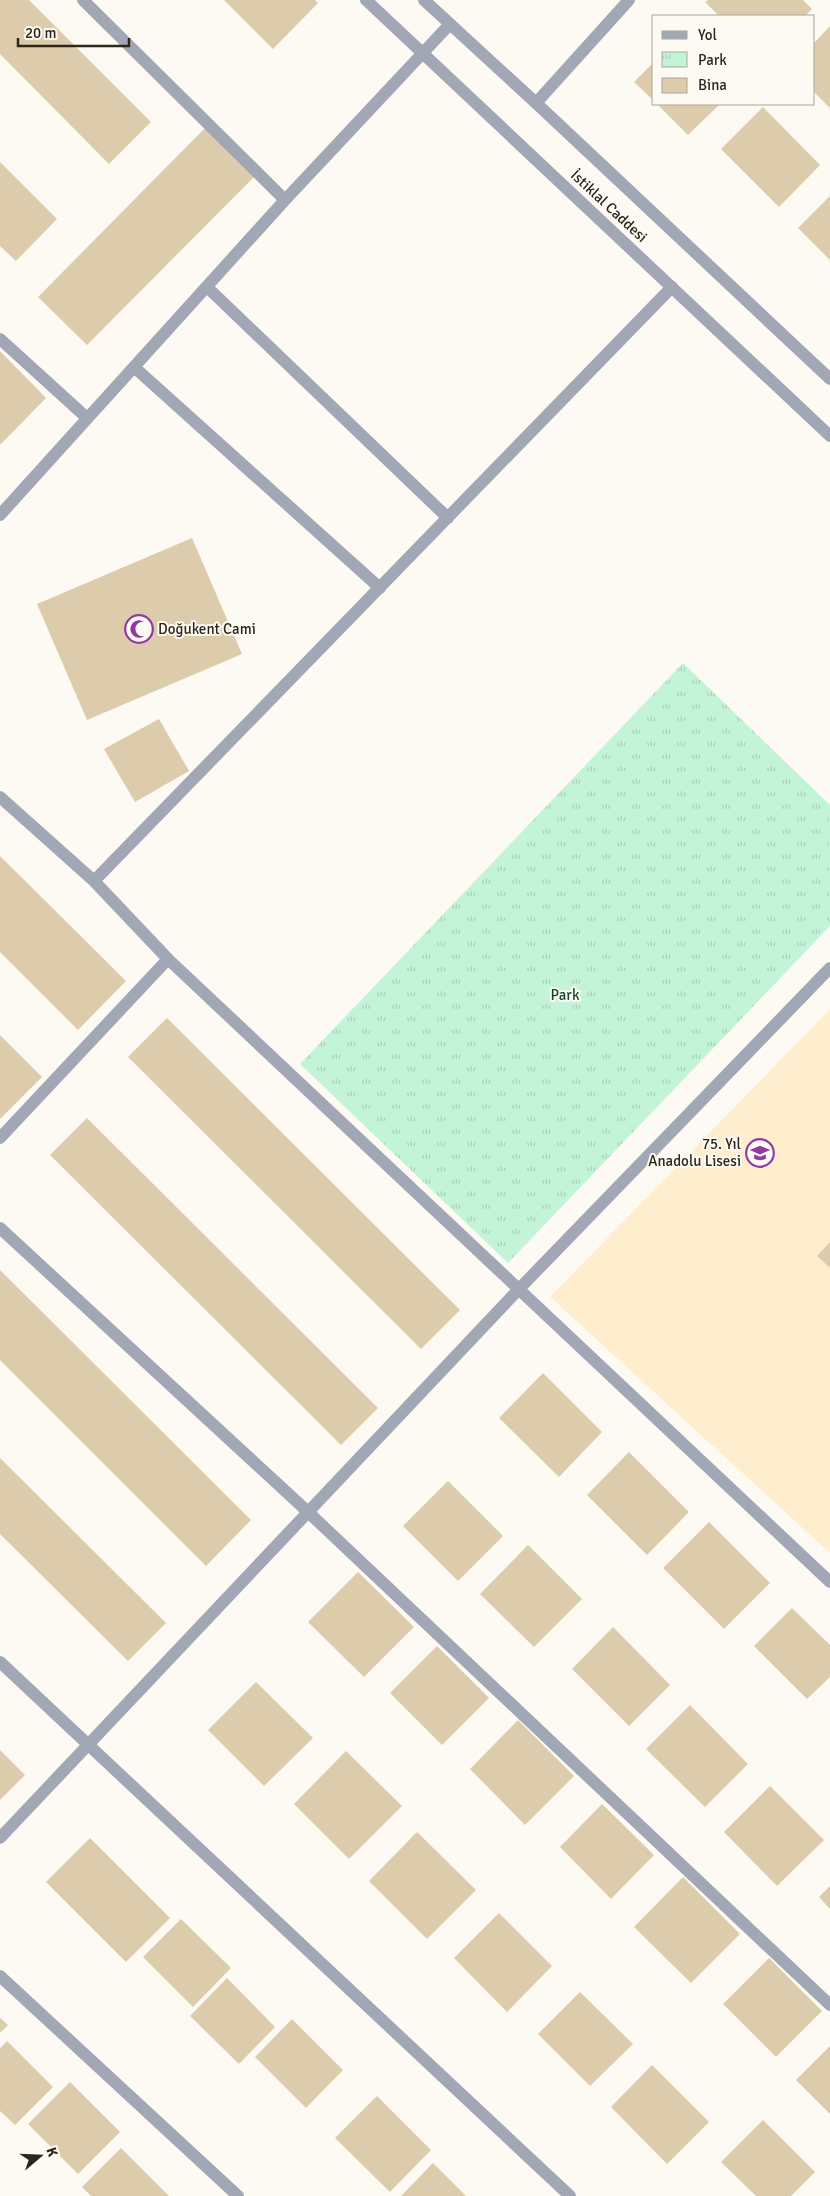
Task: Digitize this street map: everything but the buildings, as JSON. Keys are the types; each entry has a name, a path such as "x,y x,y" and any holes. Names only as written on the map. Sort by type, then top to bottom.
{"street":[{"path":"83,0 285,200"},
{"name":"İstiklal Caddesi","path":"366,0 830,436"},
{"name":"İstiklal Caddesi","path":"424,0 536,102 830,379"},
{"path":"536,102 629,0"},
{"path":"0,515 285,200 450,24"},
{"path":"207,287 448,518"},
{"path":"94,881 672,287"},
{"path":"0,338 87,418"},
{"path":"134,366 380,588"},
{"path":"0,797 94,881 168,959 830,1582"},
{"path":"0,1138 168,959"},
{"path":"0,1838 519,1289 830,968"},
{"path":"0,1228 308,1511 830,2004"},
{"path":"0,1662 570,2196"},
{"path":"0,1976 238,2196"}],"shaded area":[{"name":"75. Yıl Anadolu Lisesi","path":"830,1009 830,1553 550,1297"}],"green space":[{"name":"Park","path":"683,663 830,805 830,926 508,1263 300,1064"}],"place":[{"name":"Doğukent Cami","path":"139,629"},
{"name":"75. Yıl Anadolu Lisesi","path":"760,1153"}]}
